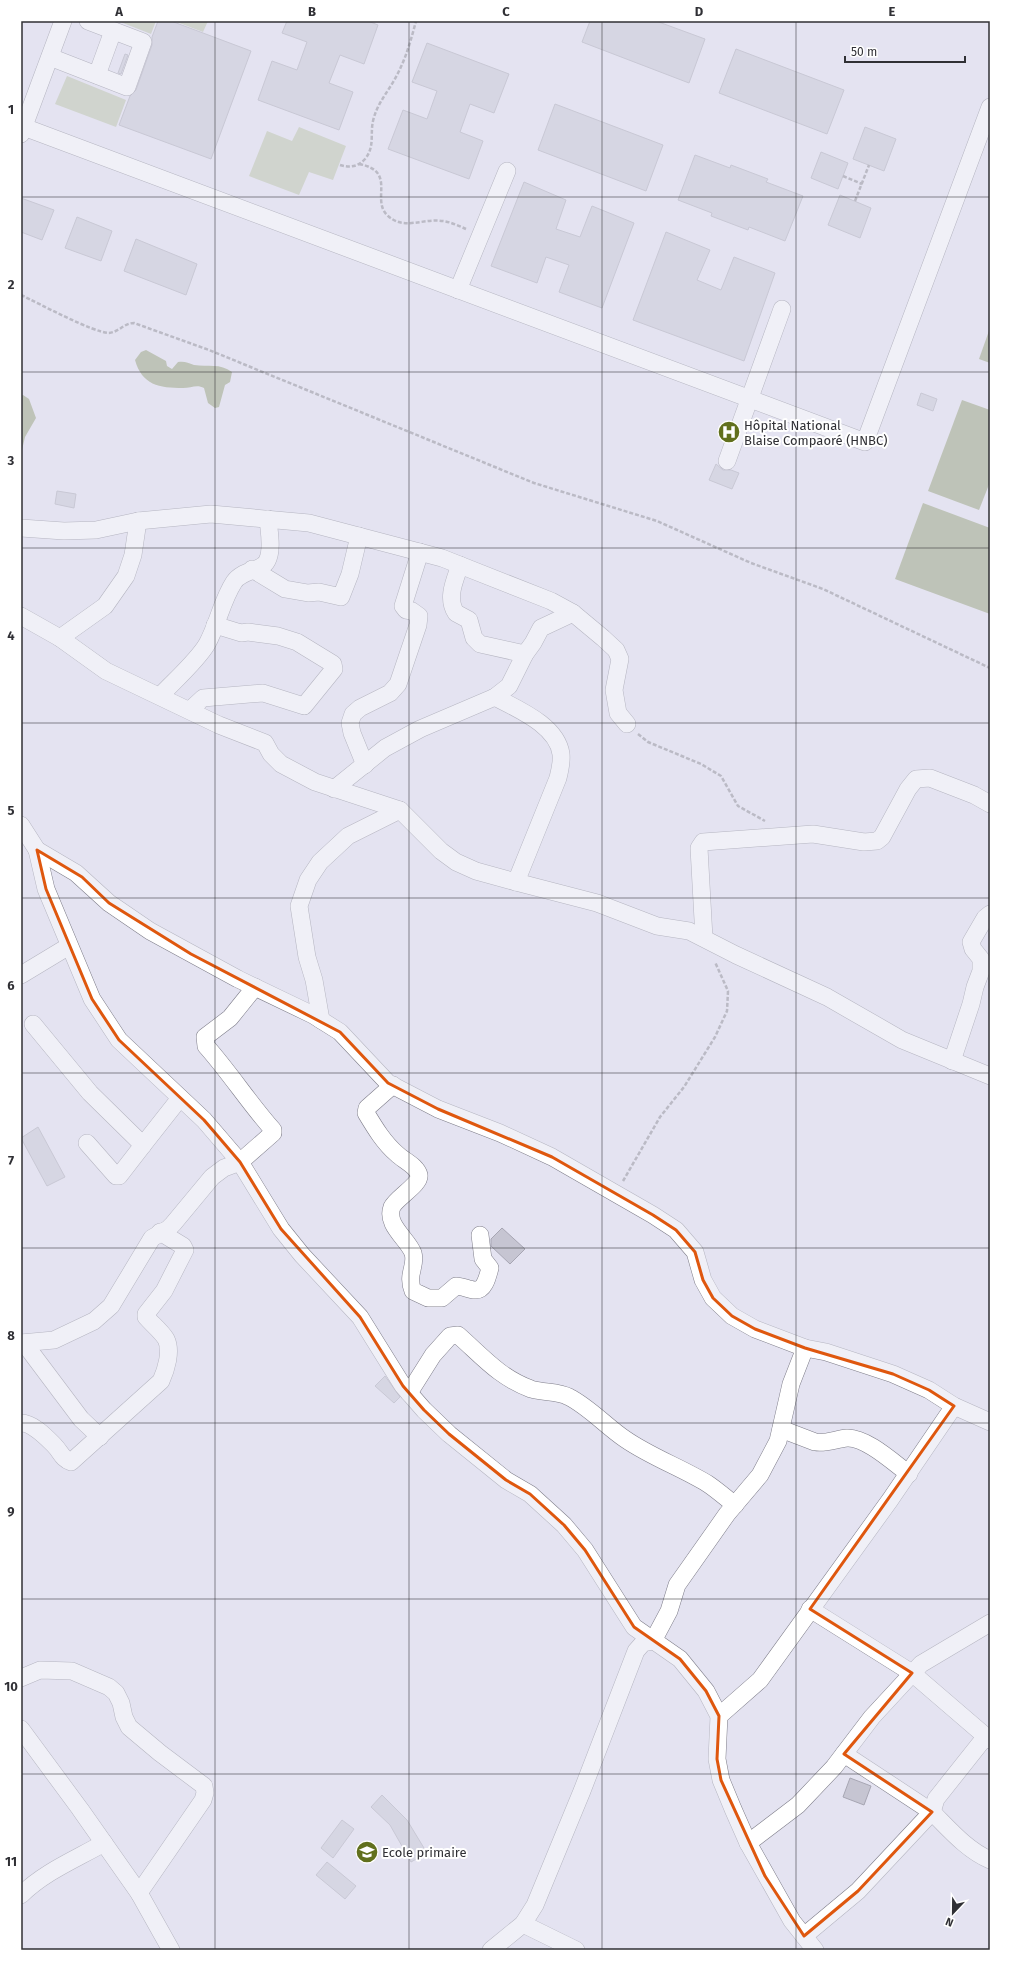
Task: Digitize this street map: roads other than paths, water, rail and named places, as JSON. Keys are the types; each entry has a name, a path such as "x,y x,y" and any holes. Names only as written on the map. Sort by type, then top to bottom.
{"street":[{"path":"63,21 22,129 865,442 990,108"},
{"path":"50,57 128,87 143,42 88,21"},
{"path":"97,75 113,31"},
{"path":"458,290 482,235 507,170"},
{"path":"727,461 782,309"},
{"path":"21,528 64,532 96,530 138,521 211,514 309,523 420,552 460,565 551,600 573,613 616,650 620,659 614,690 616,705 618,712 627,724"},
{"path":"160,696 203,649 234,582 241,574 261,567 266,563 269,557 270,543 268,519"},
{"path":"60,638 105,606 126,576 133,555 138,521"},
{"path":"252,570 286,589 308,593 319,592 341,597 350,574 360,536"},
{"path":"365,765 352,733 350,723 353,714 360,708 390,693 398,684 418,625 419,616 412,611 406,610 402,606 420,552"},
{"path":"460,565 451,591 452,604 456,613 469,620 474,638 480,644 525,654"},
{"path":"334,789 385,748 420,729 495,697 509,686 525,654 533,644 541,628 573,613"},
{"path":"21,616 60,638 106,671 190,710 219,726 265,743 271,754 281,764 315,782 400,810 441,851 456,862 476,870 516,882 597,903 657,926 689,931 827,997 902,1040 990,1076"},
{"path":"190,710 203,698 263,694 304,706 334,669 333,664 297,642 278,636 248,632 242,633 215,625"},
{"path":"495,697 530,715 552,734 561,752 562,764 558,778 516,882"},
{"path":"704,938 700,874 700,844 718,841 813,834 864,842 876,841 882,837 908,789 916,779 930,778 974,795 990,804"},
{"path":"321,1020 314,980 307,957 299,906 308,880 320,862 348,836 400,810"},
{"path":"23,830 37,850 46,889 92,999 119,1040 204,1120 240,1162 281,1230 302,1255 360,1317 403,1386 409,1393 449,1434 506,1480 530,1494 564,1525 585,1550 634,1627 680,1659 706,1691 719,1716 717,1759 721,1780 748,1843 792,1922 815,1950"},
{"path":"37,850 76,873 110,903 150,930 255,987 321,1020 340,1032 381,1078 438,1109 500,1133 552,1157 614,1192 676,1230 694,1252 703,1280 713,1298 732,1316 755,1329 805,1348 826,1352 893,1374 929,1390 954,1406 986,1419"},
{"path":"952,1060 971,1004 974,987 981,971 981,959 973,949 971,942 985,918 990,914"},
{"path":"21,975 69,946"},
{"path":"22,1343 54,1340 94,1321 112,1306 152,1238 160,1232 168,1229 173,1224 212,1176 224,1168 240,1162 270,1136 274,1130 258,1113 204,1042 205,1037 230,1018 255,987"},
{"path":"33,1024 90,1093 143,1145"},
{"path":"393,1085 367,1108 366,1113 386,1144 415,1168 419,1174 419,1178 414,1184 400,1196 392,1206 391,1213 400,1235 413,1253 413,1265 409,1281 413,1291 423,1296 442,1298 456,1286 464,1286 474,1291 480,1289 486,1282 490,1268 483,1259 480,1235"},
{"path":"87,1143 116,1176 121,1174 180,1098"},
{"path":"21,1423 30,1425 55,1446 63,1458 71,1462 77,1459 161,1382 169,1349 166,1339 146,1317 146,1314 164,1291 185,1250 183,1246 160,1232"},
{"path":"409,1393 433,1355 450,1336 458,1335 491,1367 510,1380 532,1389 548,1393 558,1393 570,1397 626,1440 670,1465 708,1484 735,1504"},
{"path":"22,1343 81,1419 100,1437"},
{"path":"653,1641 669,1611 677,1585 701,1549 735,1504 760,1475 778,1441 791,1384 805,1348"},
{"path":"719,1716 760,1680 909,1474 954,1406"},
{"path":"781,1429 821,1443 848,1438 861,1441 909,1474"},
{"path":"804,1936 858,1891 932,1812 936,1799 988,1738 912,1674 810,1609"},
{"path":"748,1843 798,1805 844,1754 872,1717 921,1664 945,1649 966,1639 990,1623"},
{"path":"490,1950 523,1924 535,1905 636,1651 643,1643 653,1641"},
{"path":"21,1678 40,1670 72,1671 109,1687 116,1693 129,1727 160,1753 204,1786 205,1792 203,1800 139,1893"},
{"path":"21,1729 139,1893 171,1950"},
{"path":"844,1754 932,1812 960,1840 980,1856 990,1860"},
{"path":"21,1895 30,1886 55,1869 104,1843"},
{"path":"523,1924 576,1950"}],"place":[{"name":"Hôpital National Blaise Compaoré (HNBC)","path":"729,432"},
{"name":"Ecole primaire","path":"367,1852"}]}
